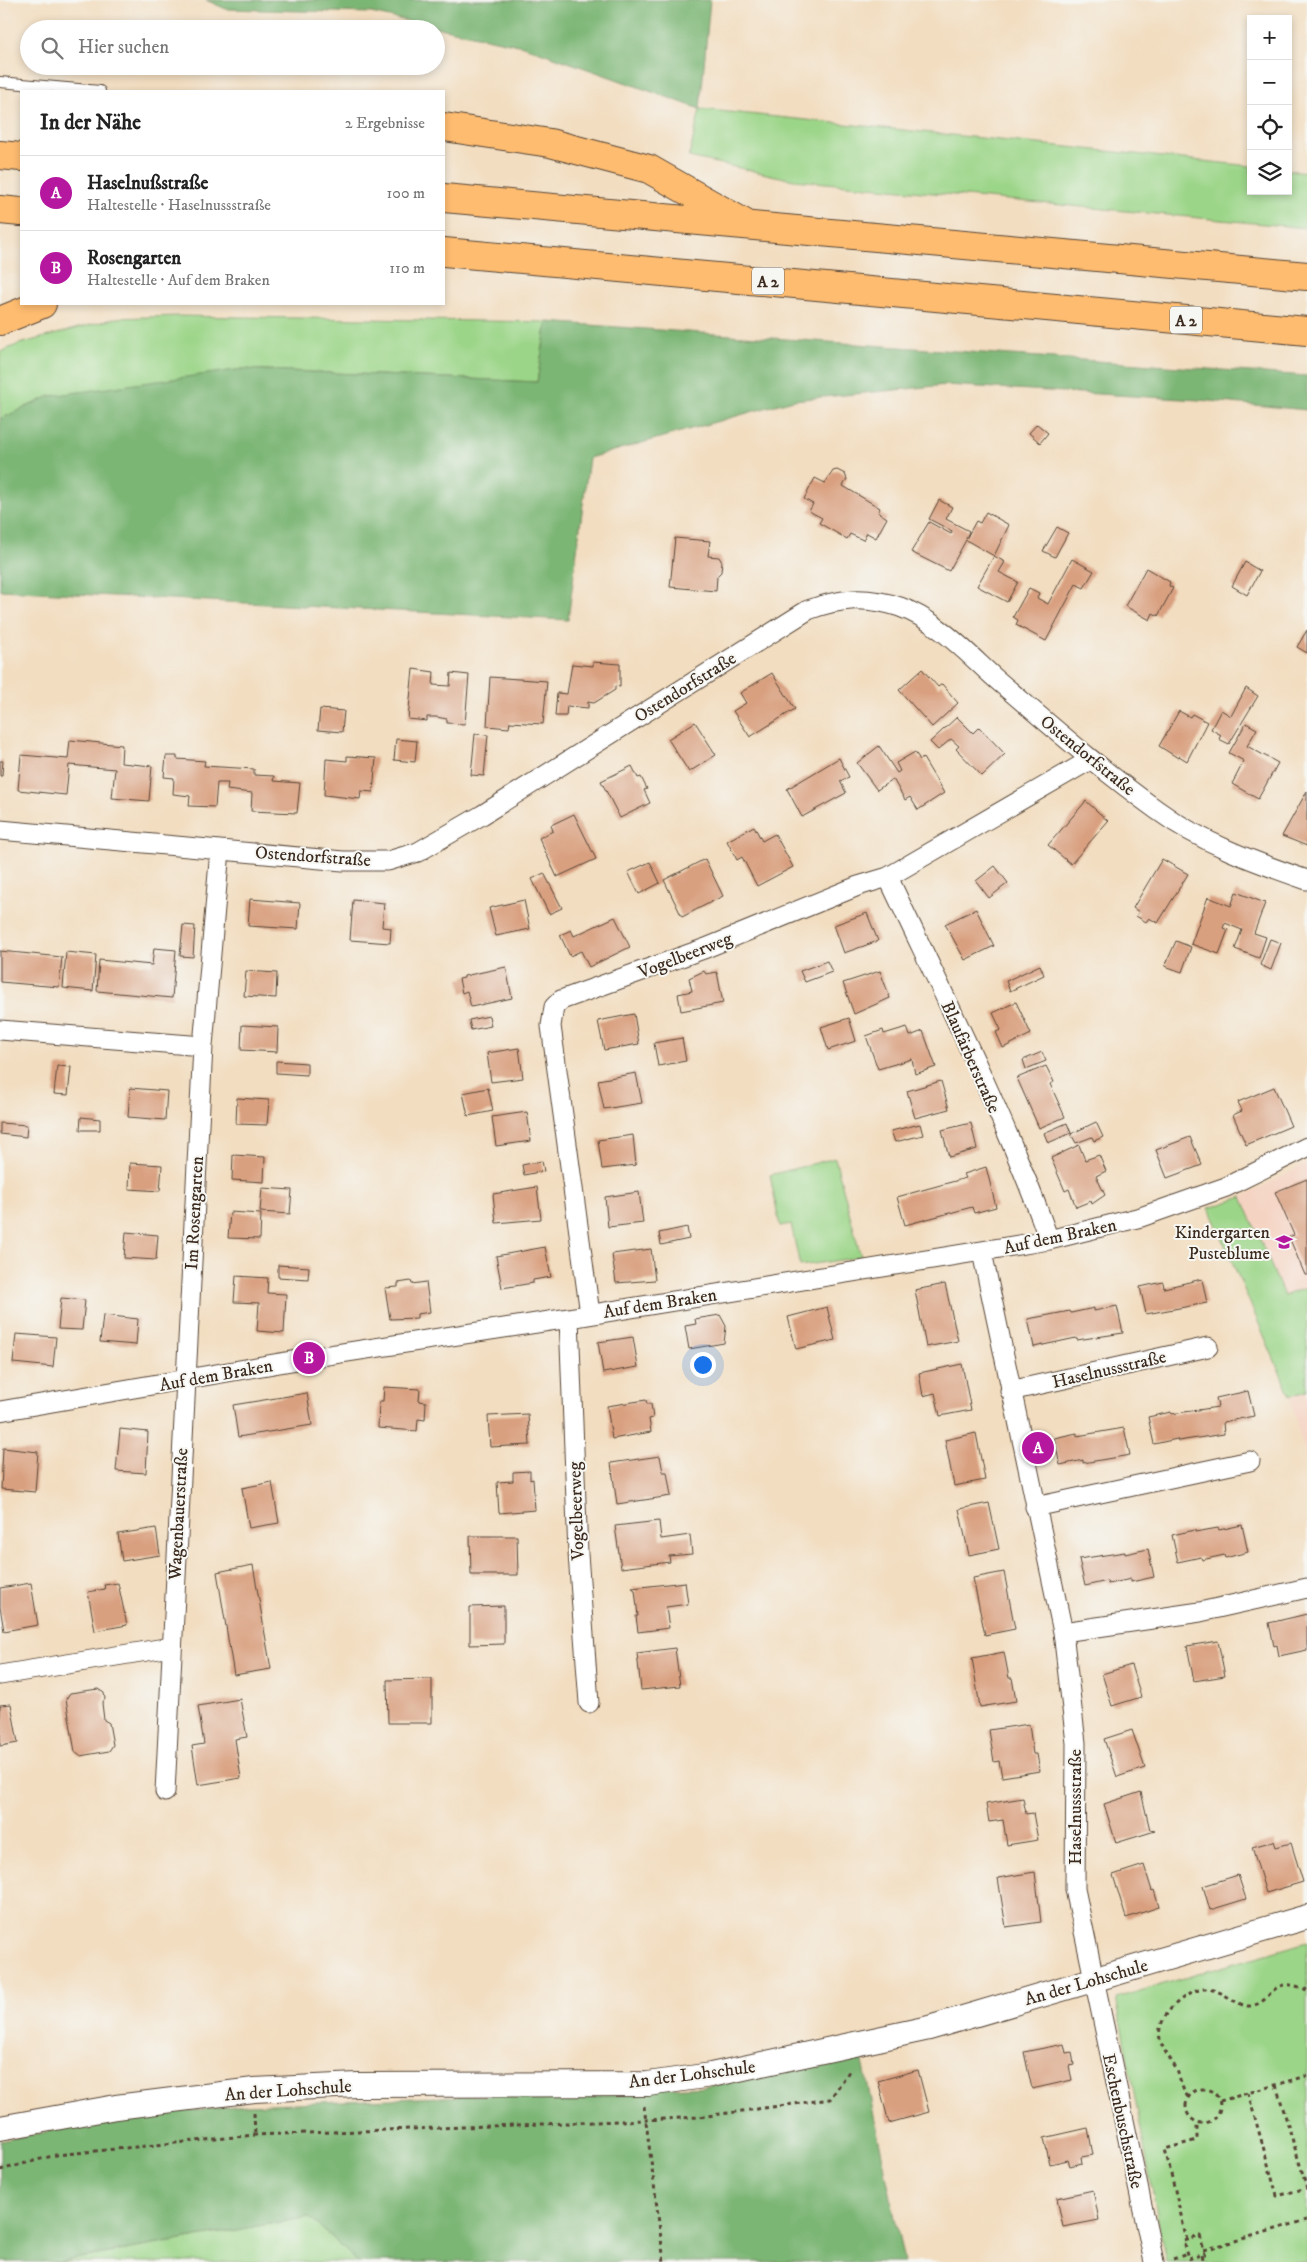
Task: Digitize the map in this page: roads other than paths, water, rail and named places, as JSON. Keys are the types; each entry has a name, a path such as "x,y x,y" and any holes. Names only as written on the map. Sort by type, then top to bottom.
{"highway":[{"path":"445,127 550,143 649,169 752,227"},
{"path":"0,155 20,157"},
{"path":"445,198 1307,276"},
{"path":"0,210 20,212"},
{"name":"A 2","path":"445,252 1307,332"},
{"path":"0,321 40,305"}],"street":[{"name":"Ostendorfstraße","path":"0,830 343,861 388,861 418,852 482,815 808,610 833,601 866,599 901,607 936,627 1090,760 1158,811 1201,837 1261,864 1307,880"},
{"name":"Vogelbeerweg","path":"590,1314 551,1026 554,1007 570,995 634,975 858,886 888,877 1090,760"},
{"name":"Im Rosengarten","path":"186,1380 203,1046 220,850"},
{"name":"Blaufärberstraße","path":"888,877 975,1064 1034,1198 1049,1240"},
{"path":"0,1030 203,1046"},
{"name":"Auf dem Braken","path":"0,1411 310,1358 1049,1240 1141,1218 1226,1187 1307,1147"},
{"name":"Haselnussstraße","path":"982,1252 1010,1391 1063,1632 1076,1743 1075,1889 1093,1980"},
{"name":"Vogelbeerweg","path":"569,1318 578,1554 589,1703"},
{"name":"Haselnussstraße","path":"1010,1391 1208,1347"},
{"name":"Wagenbauerstraße","path":"164,1792 186,1380"},
{"path":"1035,1507 1250,1461"},
{"path":"1063,1632 1200,1612 1307,1588"},
{"path":"0,1675 171,1647"},
{"name":"An der Lohschule","path":"0,2128 116,2107 254,2090 358,2085 641,2084 720,2073 928,2028 1307,1917"},
{"name":"Eschenbuschstraße","path":"1093,1980 1154,2262"}],"lane":[{"path":"0,82 89,90"}],"place":[{"name":"Kindergarten Pusteblume","path":"1284,1242"},
{"name":"Rosengarten","path":"309,1358"},
{"name":"Haselnußstraße","path":"1038,1448"}]}
